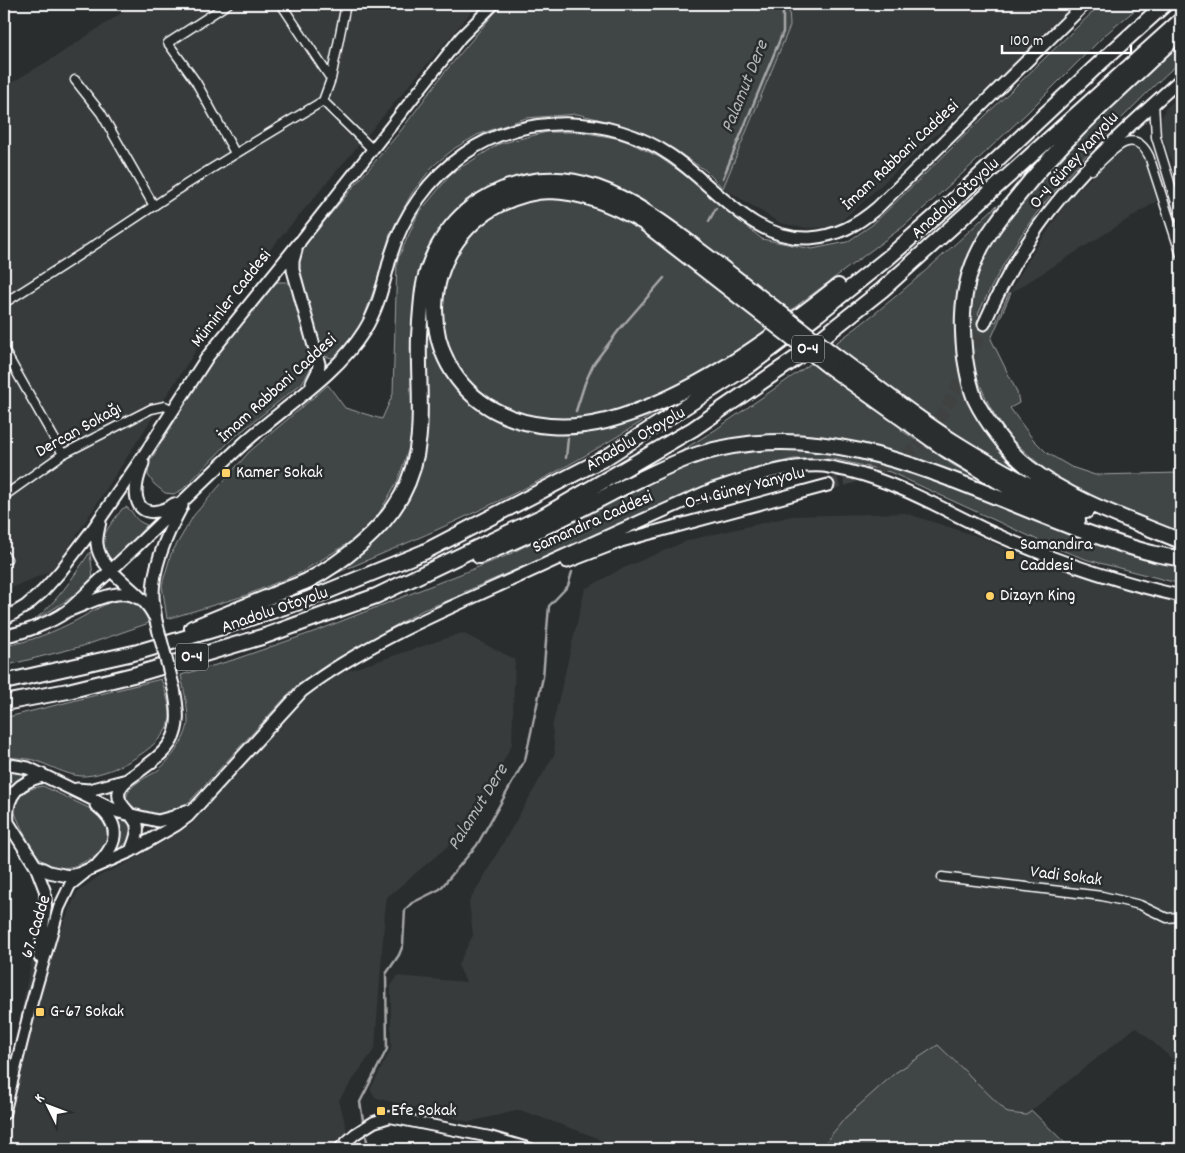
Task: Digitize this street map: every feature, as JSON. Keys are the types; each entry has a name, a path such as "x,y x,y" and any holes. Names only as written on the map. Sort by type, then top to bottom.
{"highway":[{"name":"Anadolu Otoyolu","path":"4,682 138,652 289,605 424,552 605,458 750,365 889,257 1165,4"},
{"name":"Anadolu Otoyolu","path":"4,703 68,691 146,671 265,636 376,596 545,515 693,429 795,359 882,290 1181,20"},
{"path":"1181,32 1066,141 1038,171 987,234 970,274 962,315 966,369 975,398 994,429 1028,468 1065,491 1108,512 1181,542"},
{"path":"138,652 308,580 364,542 384,520 402,496 412,472 418,448 420,407 419,336 423,288 429,267 440,244 463,214 494,192 530,180 574,181 612,193 641,207 664,223 778,319 944,449 1008,487 1075,519 1179,558"},
{"path":"778,319 623,210 601,201 574,194 548,191 510,199 489,210 473,222 459,236 451,248 439,277 436,291 435,318 443,352 457,376 475,397 503,415 521,422 541,426 573,426 604,421 639,411 679,392 731,363 797,318 954,199"},
{"path":"832,361 950,440 1001,470 1060,500 1130,528 1165,540 1181,542"},
{"path":"376,596 520,540 664,468 699,454 738,446 775,442 819,443 870,452 928,470 1071,526 1151,553 1179,558"}],"main road":[{"name":"İmam Rabbani Caddesi","path":"4,636 31,629 66,612 244,443 307,390 344,355 364,331 373,316 399,231 411,209 427,188 463,154 486,141 528,127 546,124 589,126 624,132 671,155 737,211 764,229 796,238 833,234 860,222 877,208 1086,4"},
{"name":"O-4 Güney Yanyolu","path":"984,324 1016,260 1061,197 1106,148 1181,79"},
{"path":"299,243 293,262 295,281 319,364 315,379 307,390"},
{"name":"Müminler Caddesi","path":"4,619 26,606 60,572 146,452 208,356 267,280 299,243"},
{"path":"267,280 283,272 287,273 295,281"},
{"path":"316,355 328,364 334,363 344,355"},
{"path":"146,452 137,483 137,501 142,508 154,513 162,511 188,495"},
{"name":"Samandıra Caddesi","path":"446,609 713,489 756,475 804,467 824,466 862,474 906,490 994,533 1068,564 1150,589 1181,596"},
{"name":"O-4 Güney Yanyolu","path":"446,609 621,541 828,485"},
{"path":"131,851 136,836 137,824 119,799 119,792 122,784 154,761 172,742 177,726 179,710 156,621 153,594 155,572 161,553 188,495"},
{"path":"101,516 97,545 100,553 111,570 146,602 156,621"},
{"path":"66,612 122,593 132,594 146,602"},
{"path":"44,776 24,784 16,790 6,810 6,819 34,865 49,872 68,876 94,867 131,851 188,816 302,691 323,675 446,609"},
{"path":"4,764 28,768 119,812 158,820 173,817 184,812 211,791"},
{"path":"68,787 89,790 128,779"},
{"path":"90,798 105,812 112,822 115,832 110,850 94,867"}],"street":[{"path":"228,4 168,43 196,82 235,153"},
{"path":"281,4 331,79"},
{"path":"4,304 94,247 235,153 323,101 331,79 346,4"},
{"name":"Müminler Caddesi","path":"299,243 461,37 494,4"},
{"path":"76,80 101,113 154,206"},
{"path":"323,101 372,149"},
{"path":"1154,103 1156,137 1181,220"},
{"path":"1061,197 1124,141 1132,140 1140,143 1149,156 1181,255"},
{"path":"4,350 63,454"},
{"name":"Dercan Sokağı","path":"4,496 63,454 151,409 166,406 174,411"},
{"name":"67. Cadde","path":"30,1009 46,906 45,891 34,865"},
{"name":"67. Cadde","path":"4,1114 30,1009 57,914 70,885 94,867"},
{"name":"Vadi Sokak","path":"942,877 1102,896 1140,905 1167,918 1181,916"},
{"path":"4,1062 16,1068"},
{"path":"339,1149 359,1131 390,1117 490,1137 531,1149"}],"shaded area":[{"path":"135,4 478,4 231,296 54,570 4,591 4,87 55,57"},
{"path":"502,4 789,4 790,26 723,188 705,170 676,151 637,131 577,114 526,118 477,135 455,148 433,166 412,193 390,234 377,281 361,325 341,352 332,358 324,356 301,278 297,254 399,133 444,73"},
{"path":"789,4 1077,4 1020,59 835,227 807,228 780,223 723,188 790,26"},
{"path":"1101,4 1142,4 1106,34 1028,112 904,226 791,310 651,207 630,195 589,178 571,174 549,173 521,176 498,184 478,194 461,208 439,231 420,271 414,306 413,436 398,480 377,517 350,542 300,573 244,596 167,619 162,585 171,554 194,515 249,452 328,385 345,408 382,419 393,394 397,261 418,214 452,173 499,144 547,132 580,132 622,139 659,157 695,182 762,239 812,249 847,242 872,225"},
{"path":"1181,41 1181,61 1086,156 1030,222 1002,267 978,314 980,320 987,325 990,325 993,321 996,322 1009,293 1011,293 991,339 1017,392 1019,403 1010,408 1032,438 1047,453 1071,467 1095,475 1180,473 1177,430 1181,428 1181,535 1077,490 1048,472 1010,438 990,407 974,371 970,308 981,261 1001,225 1048,167 1113,103"},
{"path":"1181,94 1181,190 1161,131 1165,109"},
{"path":"1138,143 1144,155 1157,201 1009,293 1034,251 1069,199 1125,144"},
{"path":"557,184 602,195 636,212 674,238 778,318 649,222 630,210 599,196 566,188 522,191 485,207 457,233 438,266 430,303 434,341 450,377 481,408 508,423 538,431 559,433 590,430 620,422 678,399 624,433 531,485 427,534 320,580 378,536 400,510 417,477 425,436 425,322 427,295 433,268 445,243 464,219 474,210 496,197 531,186"},
{"path":"551,197 574,199 597,206 621,217 644,231 770,330 683,384 635,407 611,415 581,420 546,420 509,411 486,399 468,382 461,372 443,332 440,312 441,301 449,266 467,235 496,212 525,201"},
{"path":"997,205 975,240 962,276 956,303 957,359 964,386 974,411 989,435 1027,475 977,447 922,410 920,411 833,345 938,260"},
{"path":"278,282 286,282 294,288 311,356 310,370 302,383 232,439 183,489 174,494 165,493 154,484 148,475 149,463 212,360 269,287"},
{"path":"813,362 902,427 901,430 953,465 983,481 982,484 894,452 864,444 835,440 673,456 715,430"},
{"path":"789,447 840,450 909,471 1125,551 1181,568 1181,584 1088,560 1053,547 890,472 834,459 793,459 744,471 464,592 465,594 423,610 331,662 296,686 189,802 176,810 162,814 150,814 133,807 126,798 133,786 165,764 176,751 184,736 187,729 188,716 181,675 233,660 319,630 506,556 659,476 693,461 754,449"},
{"path":"126,507 136,519 147,525 111,564 102,550 102,543 108,529 122,509"},
{"path":"905,513 983,538 1016,554 1115,587 1181,603 1181,1067 1136,1027 1026,1115 1008,1113 938,1045 845,1118 820,1149 612,1149 595,1137 520,1110 469,1122 376,1098 370,1090 391,1049 391,986 397,976 466,982 458,965 473,935 469,902 555,753 552,727 585,589 619,570 689,540 792,516"},
{"path":"90,552 92,579 89,583 32,622 57,598"},
{"path":"125,597 140,607 146,614 149,623 83,646 4,666 4,646 23,642 50,632 106,604"},
{"path":"462,633 515,659 512,744 471,827 386,898 375,1048 339,1100 348,1135 337,1149 4,1149 4,1057 11,1060 40,920 63,925 77,892 99,876 129,862 191,825 278,724 323,679"},
{"path":"161,679 169,707 169,723 164,733 155,743 132,760 118,767 105,772 81,776 63,772 34,760 4,757 4,718"},
{"path":"4,769 28,773 11,786 4,797"},
{"path":"43,786 101,814 106,820 111,839 99,852 82,863 64,868 47,864 37,855 23,831 14,810 18,800 24,793"},
{"path":"112,815 129,823 132,837 115,851 118,840"},
{"path":"938,1045 1008,1113 1026,1115 1032,1111 1071,1149 820,1149 845,1118 895,1073"}],"waterway":[{"name":"Palamut Dere","path":"723,178 783,32 783,4"},
{"name":"Palamut Dere","path":"709,221 716,208"},
{"name":"Palamut Dere","path":"576,411 594,363 619,330 664,278"},
{"name":"Palamut Dere","path":"566,458 568,438"},
{"name":"Palamut Dere","path":"364,1126 360,1102 387,1049 386,974 399,955 403,945 405,910 412,903 440,889 477,845 525,760 543,677 549,606 568,586 572,572"},
{"name":"Palamut Dere","path":"365,1131 367,1141 365,1149"}],"tunnel":[{"path":"828,485 874,471 917,448 946,409 970,359 984,324"}],"place":[{"name":"Kamer Sokak","path":"226,473"},
{"name":"Samandıra Caddesi","path":"1010,555"},
{"name":"Dizayn King","path":"990,596"},
{"name":"G-67 Sokak","path":"40,1012"},
{"name":"Efe Sokak","path":"381,1111"}]}
